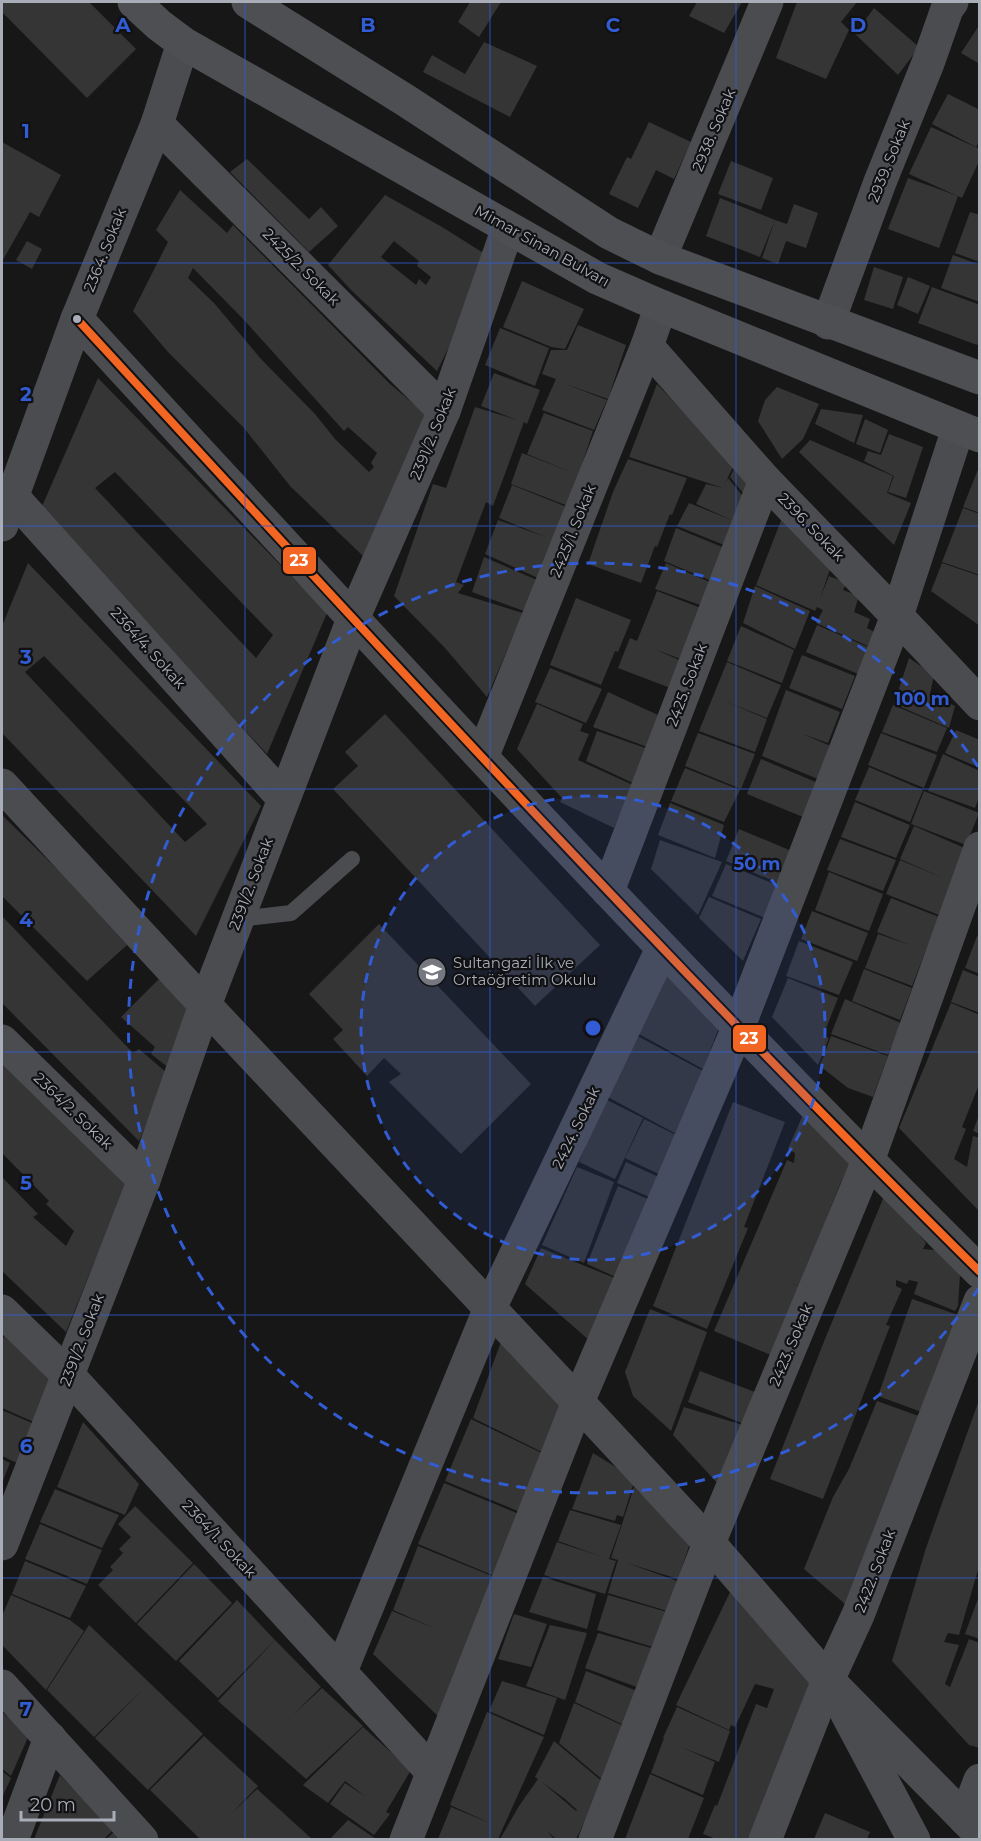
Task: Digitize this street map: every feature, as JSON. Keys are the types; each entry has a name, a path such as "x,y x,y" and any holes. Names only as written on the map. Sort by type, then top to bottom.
{"main road":[{"name":"Mimar Sinan Bulvarı","path":"134,2 183,44 597,278 969,432"},
{"path":"248,2 405,100 609,233 660,258 828,323 980,378"}],"street":[{"name":"2938. Sokak","path":"660,258 767,2"},
{"name":"2939. Sokak","path":"828,323 880,182 947,9 952,2"},
{"name":"2364. Sokak","path":"7,511 77,319 157,124 183,44"},
{"name":"2425/2. Sokak","path":"157,124 444,411"},
{"name":"2391/2. Sokak","path":"2,1544 144,1180 205,1005 283,798 353,619 444,411 508,228"},
{"name":"2425/1. Sokak","path":"483,756 661,306"},
{"path":"77,319 353,619 662,949 868,1161 980,1272"},
{"name":"2396. Sokak","path":"647,346 765,480 980,704"},
{"path":"406,1839 578,1402 739,1026 969,432"},
{"name":"2425. Sokak","path":"608,891 765,480"},
{"name":"2364/4. Sokak","path":"7,511 283,798"},
{"path":"2,785 709,1543 828,1680 972,1826"},
{"name":"2423. Sokak","path":"595,1839 709,1543 868,1161 980,848"},
{"name":"2424. Sokak","path":"341,1671 490,1308 662,949"},
{"name":"2364/2. Sokak","path":"2,1041 144,1180"},
{"name":"2422. Sokak","path":"765,1839 828,1680 858,1615 980,1301"},
{"name":"2364/1. Sokak","path":"2,1311 68,1376 432,1772"},
{"path":"828,1680 914,1839"},
{"path":"2,1686 142,1839"},
{"path":"12,1839 50,1738"},
{"path":"972,1826 980,1780"}],"lane":[{"path":"238,919 291,913 352,859"}],"building":[{"path":"2,2 89,2 136,49 87,98 2,12"},
{"path":"470,2 501,2 479,37 458,22"},
{"path":"697,2 742,2 724,33 689,16"},
{"path":"797,2 857,2 841,22 849,30 826,79 776,58"},
{"path":"874,8 919,47 898,75 855,34"},
{"path":"980,24 980,64 961,53"},
{"path":"484,42 537,66 510,117 423,72 432,55 465,74"},
{"path":"948,94 980,110 980,140 976,147 932,124"},
{"path":"649,122 691,142 674,179 656,170 638,208 609,194 627,157 631,159"},
{"path":"931,127 980,149 980,159 962,198 909,174"},
{"path":"2,142 61,175 39,217 30,212 3,260 2,259"},
{"path":"247,159 309,219 321,207 338,226 309,252 230,172"},
{"path":"731,161 773,178 761,210 718,194"},
{"path":"908,178 958,196 939,248 888,229"},
{"path":"180,190 227,233 233,225 389,383 429,417 363,556 290,486 244,428 168,352 133,311 168,242 156,230","holes":["193,268 245,321 344,431 348,427 377,453 371,463 374,467 369,472 335,439 315,414 261,359 214,303 188,278"]},
{"path":"385,195 493,259 437,371 351,290 328,265","holes":["394,241 419,261 417,266 431,277 426,285 419,279 416,285 381,257"]},
{"path":"720,198 775,220 760,257 706,236"},
{"path":"794,204 818,213 806,248 786,241 778,264 762,258 775,220 787,224"},
{"path":"970,212 980,215 980,262 955,253"},
{"path":"27,241 42,249 32,269 16,260"},
{"path":"953,255 980,265 980,302 941,288"},
{"path":"874,267 903,277 893,309 864,300"},
{"path":"908,277 930,286 918,314 897,305"},
{"path":"522,281 584,309 565,349 551,347 503,327"},
{"path":"932,287 980,305 980,340 977,345 918,323"},
{"path":"578,325 626,345 608,399 563,383 607,400 594,430 542,410 556,379 542,374 551,350 567,350"},
{"path":"500,328 549,348 535,386 485,365"},
{"path":"494,373 540,390 527,424 524,422 493,506 486,502 456,582 464,585 458,593 523,613 487,697 445,648 394,596 433,484 446,488 475,407 517,420 481,406"},
{"path":"98,378 327,613 267,754 40,511","holes":["115,472 273,635 256,658 95,488"]},
{"path":"657,384 734,465 724,485 728,478 746,500 729,547 677,526 689,503 734,521 696,504 706,484 723,488 629,457"},
{"path":"777,387 819,404 803,439 782,459 758,421 765,400"},
{"path":"821,409 863,415 854,443 815,424"},
{"path":"544,413 593,431 568,506 511,484 522,453 574,473 527,454"},
{"path":"865,419 888,430 880,453 856,444"},
{"path":"889,434 923,447 906,498 888,492 894,476 864,461 868,451 881,455"},
{"path":"810,440 893,476 887,493 911,503 894,545 799,452"},
{"path":"628,459 687,478 657,547 655,546 641,583 588,564 613,492"},
{"path":"736,465 753,482 747,498 730,477"},
{"path":"980,467 980,513 963,507"},
{"path":"512,485 567,507 538,578 485,554 498,520 546,537 499,518"},
{"path":"963,508 980,514 980,575 942,562"},
{"path":"782,518 830,569 820,599 829,576 847,583 843,590 859,596 854,612 870,619 867,628 876,633 870,647 816,623 823,610 817,607 815,611 756,585"},
{"path":"676,528 727,549 714,582 664,561"},
{"path":"484,557 537,580 524,611 472,592"},
{"path":"28,563 261,806 196,936 2,733 2,626","holes":["44,656 207,824 185,842 25,672"]},
{"path":"666,563 714,584 706,607 655,589"},
{"path":"942,563 980,576 980,626 931,591"},
{"path":"755,586 810,611 795,649 743,623"},
{"path":"657,591 706,610 686,661 654,649 684,662 673,689 618,668 630,638 637,641"},
{"path":"576,598 631,620 601,685 550,665"},
{"path":"817,625 870,648 858,674 806,652"},
{"path":"741,626 794,650 782,683 727,661"},
{"path":"802,655 855,676 842,709 789,688"},
{"path":"909,658 934,675 930,694 955,706 949,728 894,704"},
{"path":"727,662 781,685 767,718 724,701 767,719 755,752 699,731"},
{"path":"550,668 602,689 586,723 535,702"},
{"path":"786,690 840,712 828,743 802,734 831,746 818,779 762,756"},
{"path":"608,692 660,716 650,748 593,727"},
{"path":"537,704 583,724 580,731 589,734 578,760 633,785 614,828 560,802 562,798 517,749"},
{"path":"893,705 947,728 937,752 882,732"},
{"path":"385,714 600,945 535,1006 333,789 358,766 345,752"},
{"path":"956,730 980,740 980,768 945,753"},
{"path":"597,731 651,750 637,785 586,761"},
{"path":"698,733 755,754 741,789 685,766"},
{"path":"881,733 937,755 924,788 868,765"},
{"path":"943,754 980,771 980,795 975,808 928,791"},
{"path":"761,759 818,783 803,817 747,794"},
{"path":"869,767 923,790 910,822 855,800"},
{"path":"685,768 740,790 724,822 671,801"},
{"path":"924,791 979,813 966,845 911,824"},
{"path":"855,802 910,825 896,858 841,837"},
{"path":"670,803 724,825 715,858 658,835"},
{"path":"2,815 58,870 127,945 87,981 2,896"},
{"path":"914,826 967,849 939,915 886,894 900,860 943,878 900,859"},
{"path":"739,829 794,852 781,884 726,861"},
{"path":"840,839 896,860 883,891 827,870"},
{"path":"660,840 722,862 698,915 651,869"},
{"path":"726,864 779,886 765,918 712,896"},
{"path":"829,872 883,894 869,931 815,910"},
{"path":"709,897 761,919 743,961 699,918"},
{"path":"891,898 939,917 912,986 865,968 878,934 910,945 877,932"},
{"path":"812,911 868,933 857,961 801,939"},
{"path":"2,916 133,1053 139,1049 168,1074 139,1141 2,1003"},
{"path":"379,924 531,1084 461,1154 389,1082 401,1074 384,1058 367,1076 333,1039 343,1030 309,994"},
{"path":"977,936 980,937 980,974 965,968"},
{"path":"799,941 853,962 839,995 786,976"},
{"path":"671,965 722,1020 703,1069 635,1032"},
{"path":"864,969 912,988 900,1020 852,1001"},
{"path":"963,970 980,977 980,1013 951,1002"},
{"path":"161,977 188,1011 169,1068 151,1054 155,1047 121,1017"},
{"path":"788,978 838,998 823,1036 829,1038 818,1065 772,1017"},
{"path":"845,999 901,1023 888,1055 831,1034"},
{"path":"951,1003 980,1015 980,1082 962,1127 966,1129 954,1159 967,1167 973,1136 980,1138 980,1212 899,1128"},
{"path":"632,1033 705,1072 680,1136 604,1095"},
{"path":"831,1036 888,1056 873,1097 848,1088 820,1066"},
{"path":"2,1060 129,1188 93,1265 66,1332 2,1271 2,1177 38,1214 33,1217 66,1246 74,1231 46,1204 49,1201 2,1153"},
{"path":"605,1099 643,1118 615,1179 579,1162"},
{"path":"733,1102 785,1122 744,1227 748,1228 707,1329 653,1306"},
{"path":"805,1110 856,1154 841,1182 799,1286 789,1282 803,1288 773,1356 714,1331 787,1160 794,1163 795,1153 788,1149"},
{"path":"980,1115 980,1134 973,1131"},
{"path":"644,1119 680,1137 663,1176 625,1158"},
{"path":"626,1162 663,1179 654,1199 617,1183"},
{"path":"577,1167 614,1182 584,1263 542,1245"},
{"path":"618,1186 652,1201 620,1279 587,1264"},
{"path":"885,1194 926,1243 923,1249 935,1250 960,1274 958,1306 955,1311 914,1294 918,1282 909,1280 907,1284 896,1280 896,1286 902,1289 886,1325 890,1326 823,1499 770,1479"},
{"path":"541,1248 617,1279 590,1341 525,1284"},
{"path":"912,1299 961,1316 927,1414 878,1396"},
{"path":"650,1309 707,1332 671,1431 633,1396 625,1372"},
{"path":"4,1336 53,1381 36,1423 2,1408 2,1343"},
{"path":"501,1342 568,1403 550,1456 473,1418"},
{"path":"700,1371 755,1392 742,1423 688,1402"},
{"path":"979,1400 980,1563 959,1635 948,1633 944,1642 959,1645 945,1684 950,1687 969,1639 980,1643 980,1748 969,1745 892,1661 926,1548"},
{"path":"877,1401 927,1419 858,1615 804,1569 833,1497 849,1469"},
{"path":"684,1407 746,1426 719,1485 673,1435"},
{"path":"2,1410 34,1424 17,1463 2,1456"},
{"path":"471,1419 550,1457 525,1514 445,1481"},
{"path":"83,1422 139,1484 125,1515 57,1487"},
{"path":"593,1453 635,1479 623,1517 617,1515 615,1521 572,1509"},
{"path":"2,1459 10,1463 2,1483"},
{"path":"444,1483 524,1516 497,1577 418,1544"},
{"path":"634,1487 690,1543 678,1579 627,1563 677,1581 667,1611 608,1593 618,1560 611,1558"},
{"path":"55,1489 119,1515 102,1548 40,1522"},
{"path":"135,1506 193,1563 136,1623 98,1585 113,1570 110,1567 123,1553 119,1549 131,1537 118,1524"},
{"path":"570,1510 621,1525 609,1559 616,1561 605,1594 544,1575 557,1542 603,1557 558,1541"},
{"path":"40,1524 102,1550 87,1584 25,1559"},
{"path":"418,1546 497,1578 484,1613 476,1610 481,1613 439,1717 373,1654 392,1611 434,1628 393,1610"},
{"path":"25,1561 86,1586 70,1618 12,1594"},
{"path":"194,1564 232,1603 176,1661 137,1624"},
{"path":"543,1577 596,1594 587,1629 529,1612"},
{"path":"731,1590 826,1682 764,1839 716,1839 703,1834 715,1805 717,1806 756,1704 767,1708 774,1689 755,1684 735,1727 731,1725 729,1730 676,1705"},
{"path":"11,1595 70,1620 84,1631 46,1690 2,1645 2,1616"},
{"path":"608,1595 667,1612 656,1648 597,1630"},
{"path":"980,1596 980,1639 965,1634"},
{"path":"237,1600 275,1640 218,1698 179,1661"},
{"path":"514,1614 547,1624 531,1667 498,1659"},
{"path":"89,1625 203,1734 148,1790 95,1738 143,1689 94,1737 47,1690"},
{"path":"550,1625 587,1633 565,1700 526,1686"},
{"path":"598,1633 655,1649 642,1689 585,1668"},
{"path":"275,1640 321,1687 293,1715 322,1688 363,1726 306,1779 218,1701"},
{"path":"586,1671 637,1691 626,1726 575,1702"},
{"path":"502,1681 557,1698 544,1735 489,1711"},
{"path":"574,1703 626,1727 604,1781 559,1743"},
{"path":"677,1707 730,1731 719,1762 681,1747 715,1762 703,1795 651,1773"},
{"path":"2,1712 29,1735 11,1776 2,1769"},
{"path":"487,1712 544,1737 498,1839 438,1839 451,1807 492,1824 450,1805"},
{"path":"363,1727 411,1770 386,1812 390,1814 374,1835 330,1804 345,1783 366,1797 345,1781 328,1803 303,1785"},
{"path":"204,1736 258,1786 232,1813 257,1789 312,1839 200,1839 150,1790"},
{"path":"554,1741 604,1783 576,1839 556,1839 547,1831 554,1839 500,1839 538,1779 535,1777","holes":["542,1782 565,1799 577,1810"]},
{"path":"2,1771 11,1778 2,1798"},
{"path":"650,1774 704,1798 688,1839 625,1839"},
{"path":"60,1775 113,1830 104,1839 34,1839"},
{"path":"825,1813 870,1832 867,1839 814,1839"},
{"path":"348,1820 376,1839 330,1839"},
{"path":"116,1830 125,1839 106,1839"}],"transit line":[{"name":"23","path":"77,319 523,801 749,1038 980,1272"}],"place":[{"name":"Sultangazi İlk ve Ortaöğretim Okulu","path":"432,972"}]}
